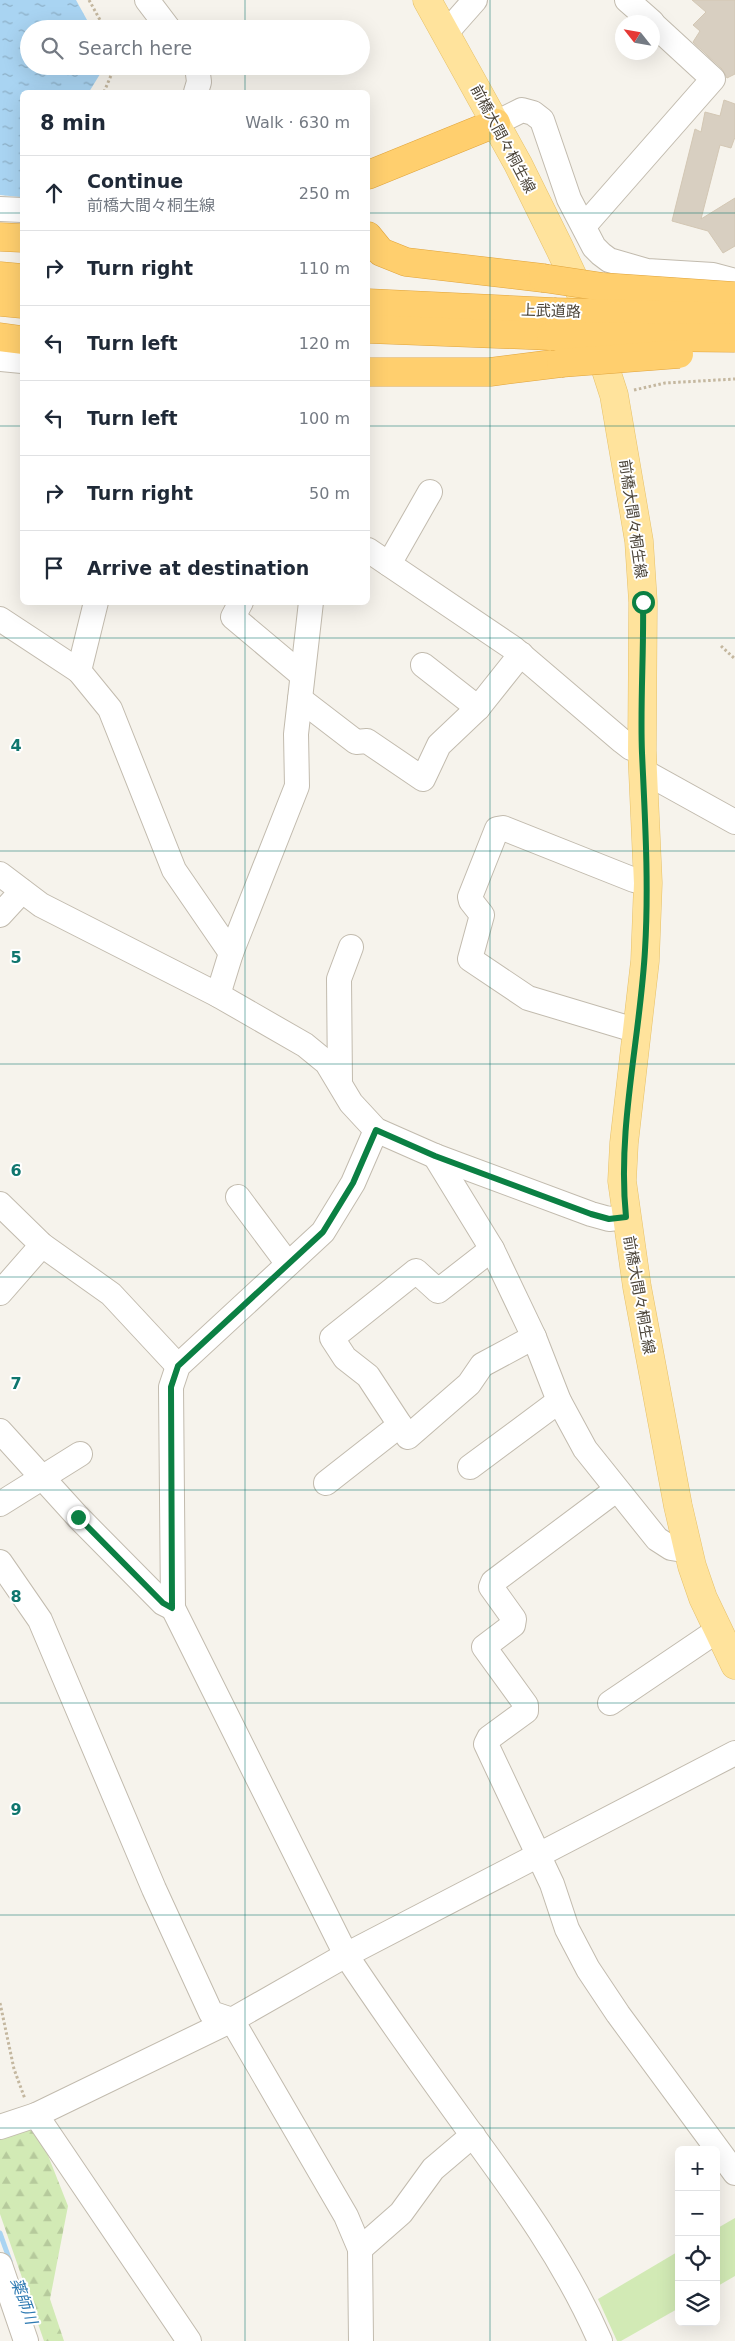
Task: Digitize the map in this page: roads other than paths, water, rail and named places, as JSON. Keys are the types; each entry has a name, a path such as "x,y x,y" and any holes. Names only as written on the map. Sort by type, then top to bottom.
{"highway":[{"path":"370,174 496,122"},
{"path":"370,191 380,179 439,144"},
{"path":"0,237 20,238"},
{"path":"370,238 381,252 406,262 603,287 733,282"},
{"path":"0,276 20,278"},
{"path":"0,302 20,304"},
{"name":"上武道路","path":"370,303 552,324 735,338"},
{"name":"上武道路","path":"370,329 735,317"},
{"path":"0,337 20,340"},
{"path":"370,372 490,372 561,363 735,350"}],"main road":[{"name":"前橋大間々桐生線","path":"427,0 444,34 496,122 582,296 614,395 639,541 644,650 643,761 648,882 645,962 624,1143 622,1181 640,1306 678,1506 689,1551 704,1598 735,1665"}],"street":[{"path":"147,0 163,20"},
{"path":"444,34 475,0"},
{"path":"627,0 643,15"},
{"path":"584,226 713,79 660,30"},
{"path":"197,90 199,82 198,75"},
{"path":"496,122 522,110 530,111 542,120 569,199 594,248 609,260 647,271 713,275 733,282"},
{"path":"0,209 20,210"},
{"path":"0,359 20,361"},
{"path":"390,564 430,492"},
{"path":"370,551 521,654 631,748 643,761 735,822"},
{"path":"79,671 95,605"},
{"path":"239,605 233,617 356,742 367,741 423,779 439,745 478,708 521,654"},
{"path":"218,995 231,953 297,786 296,734 311,605"},
{"path":"0,619 79,671 110,709 174,870 231,953"},
{"path":"423,665 478,708"},
{"path":"638,1031 528,998 470,958 482,915 471,902 470,897 497,829 502,828 634,880 648,882"},
{"path":"0,874 41,904 218,995 305,1045 327,1063 351,1103 376,1130 435,1156 591,1214 609,1219 626,1217"},
{"path":"0,915 22,891"},
{"path":"340,1085 338,979 351,947"},
{"path":"376,1130 353,1183 323,1232 178,1366 171,1387 172,1608 346,1955 472,2135 538,2225 578,2292 600,2341"},
{"path":"435,1156 492,1249 534,1337 559,1401 585,1450 657,1539 671,1548 689,1551"},
{"path":"238,1197 288,1264"},
{"path":"0,1204 42,1245 111,1294 178,1366"},
{"path":"0,1293 42,1245"},
{"path":"492,1249 438,1291 416,1271 332,1338 345,1358 368,1376 408,1437 470,1384 482,1365 534,1337"},
{"path":"470,1467 559,1401"},
{"path":"326,1484 400,1425"},
{"path":"0,1431 163,1603 172,1608"},
{"path":"0,1504 41,1476 80,1454"},
{"path":"616,1490 493,1582 491,1587 514,1618 513,1625 484,1648 526,1705 526,1711 489,1738 486,1744 552,1884 566,1929 588,1970 618,2014 735,2173"},
{"path":"0,1562 40,1620 154,1889 211,2013 232,2020 346,2216 360,2249 361,2341"},
{"path":"610,1702 718,1630"},
{"path":"0,2127 36,2115 232,2020 346,1955 735,1753"},
{"path":"36,2115 189,2341"},
{"path":"360,2249 401,2213 433,2169 472,2135"},
{"path":"0,2265 26,2341"}],"water":[{"path":"0,0 76,0 87,20 20,20 20,75 99,75 90,90 20,90 20,197 0,195"}],"waterway":[{"name":"薬師川","path":"0,2233 10,2261"}]}
